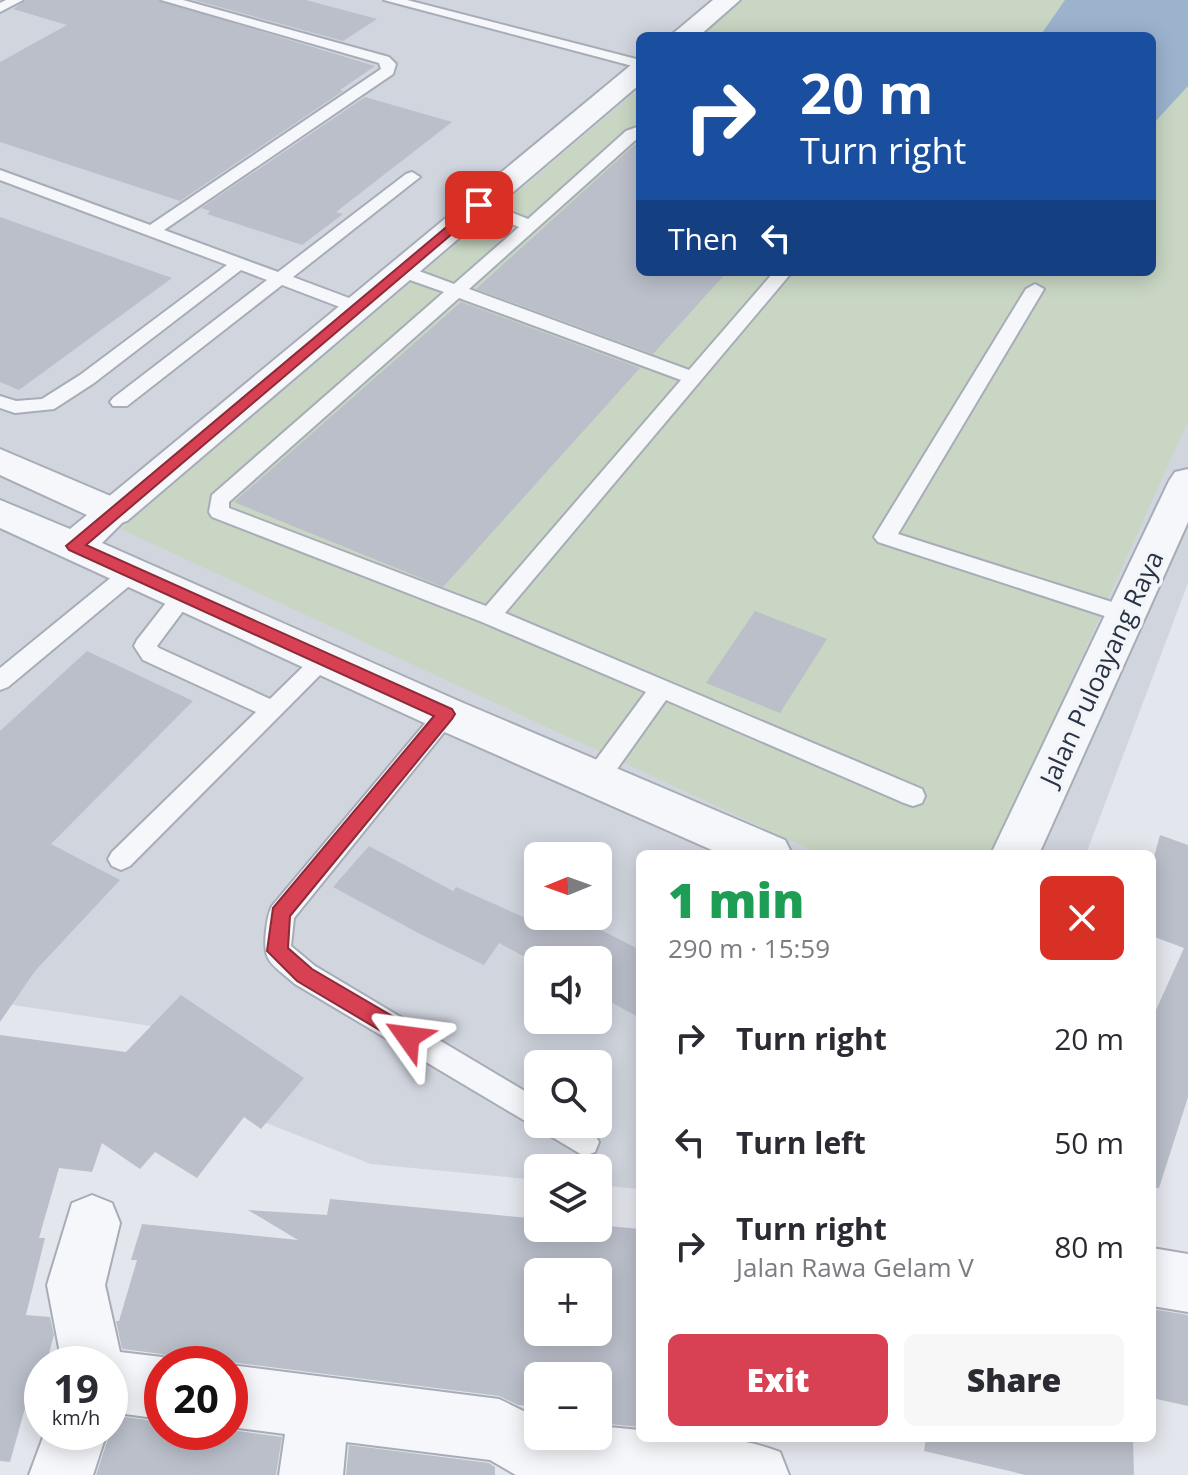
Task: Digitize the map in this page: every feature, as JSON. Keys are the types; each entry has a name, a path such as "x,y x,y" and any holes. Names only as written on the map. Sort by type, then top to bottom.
{"street":[{"path":"688,32 728,0"},
{"path":"74,546 636,74"},
{"path":"0,461 114,512"},
{"name":"Jalan Puloayang Raya","path":"1017,850 1188,481"},
{"path":"0,513 446,714 759,850"},
{"path":"87,1346 76,1285 92,1223"},
{"path":"1156,1278 1188,1283"},
{"path":"248,1398 499,1430 532,1450 726,1473"},
{"path":"311,1475 319,1407"},
{"path":"61,1475 70,1450"}],"lane":[{"path":"0,8 16,0"},
{"path":"153,230 388,71 389,64 384,60 168,0"},
{"path":"391,0 636,63"},
{"path":"636,132 219,500 219,512 490,616 913,796"},
{"path":"0,175 359,308"},
{"path":"120,402 412,177"},
{"path":"479,205 532,226"},
{"path":"0,402 15,407 47,405 87,379 240,263"},
{"path":"402,271 694,378"},
{"path":"490,616 780,276"},
{"path":"1035,289 885,537 1126,615"},
{"path":"0,681 132,572"},
{"path":"184,595 145,646 151,654 273,710"},
{"path":"121,859 325,659"},
{"path":"596,779 662,688"},
{"path":"446,714 281,914 277,951 305,975 524,1107"},
{"path":"577,1138 584,1142"}],"shaded area":[{"path":"0,0 1188,0 1188,583 1088,850 636,850 636,1189 612,1186 612,1154 524,1154 524,1179 371,1164 205,1099 211,1035 0,1003"}],"green space":[{"path":"743,0 1188,0 1188,421 995,850 811,850 121,529 636,91 636,276 1156,276 1156,32 706,32"}],"water":[{"path":"1065,0 1188,0 1188,86 1156,121 1156,32 1043,32"}],"building":[{"path":"26,0 158,0 375,66 180,201 0,142 0,62 67,25 13,9"},
{"path":"194,0 306,0 377,19 343,41"},
{"path":"365,97 452,122 336,212 343,214 302,245 207,214 210,211 201,208"},
{"path":"636,144 636,276 723,276 653,354 476,289"},
{"path":"0,217 172,278 19,390 0,382"},
{"path":"461,302 640,368 443,587 234,502"},
{"path":"755,611 827,639 780,713 706,683"},
{"path":"87,651 193,701 51,844 120,880 35,971 0,1022 0,731"},
{"path":"1160,835 1188,845 1188,1097 1159,1188 1156,1188 1156,1010 1184,948 1156,938 1156,850"},
{"path":"369,846 453,891 456,887 524,917 524,930 601,930 636,948 636,1016 612,1003 612,946 524,946 524,956 499,943 484,965 333,887"},
{"path":"181,995 304,1078 261,1129 244,1117 197,1178 155,1152 140,1169 102,1143 92,1172 59,1168 39,1238 45,1238 26,1315 50,1317 54,1335 51,1346 24,1346 24,1412 10,1462 0,1461 0,1035 126,1052"},
{"path":"330,1199 524,1218 524,1242 612,1242 612,1226 636,1229 636,1427 612,1424 612,1362 524,1362 524,1406 499,1396 248,1364 248,1346 144,1346 144,1352 121,1346 116,1321 119,1321 137,1260 131,1260 142,1224 298,1240 248,1210 327,1215"},
{"path":"1156,1310 1188,1315 1188,1406 1156,1399"},
{"path":"128,1417 144,1420 144,1450 248,1450 248,1432 282,1437 276,1475 96,1475 104,1450 128,1450"},
{"path":"925,1442 1133,1442 1134,1475 1026,1475 924,1451"},
{"path":"349,1445 489,1463 495,1467 495,1475 346,1475"}],"route":[{"path":"408,1037 305,975 277,951 281,914 446,714 74,546 479,205"}]}
